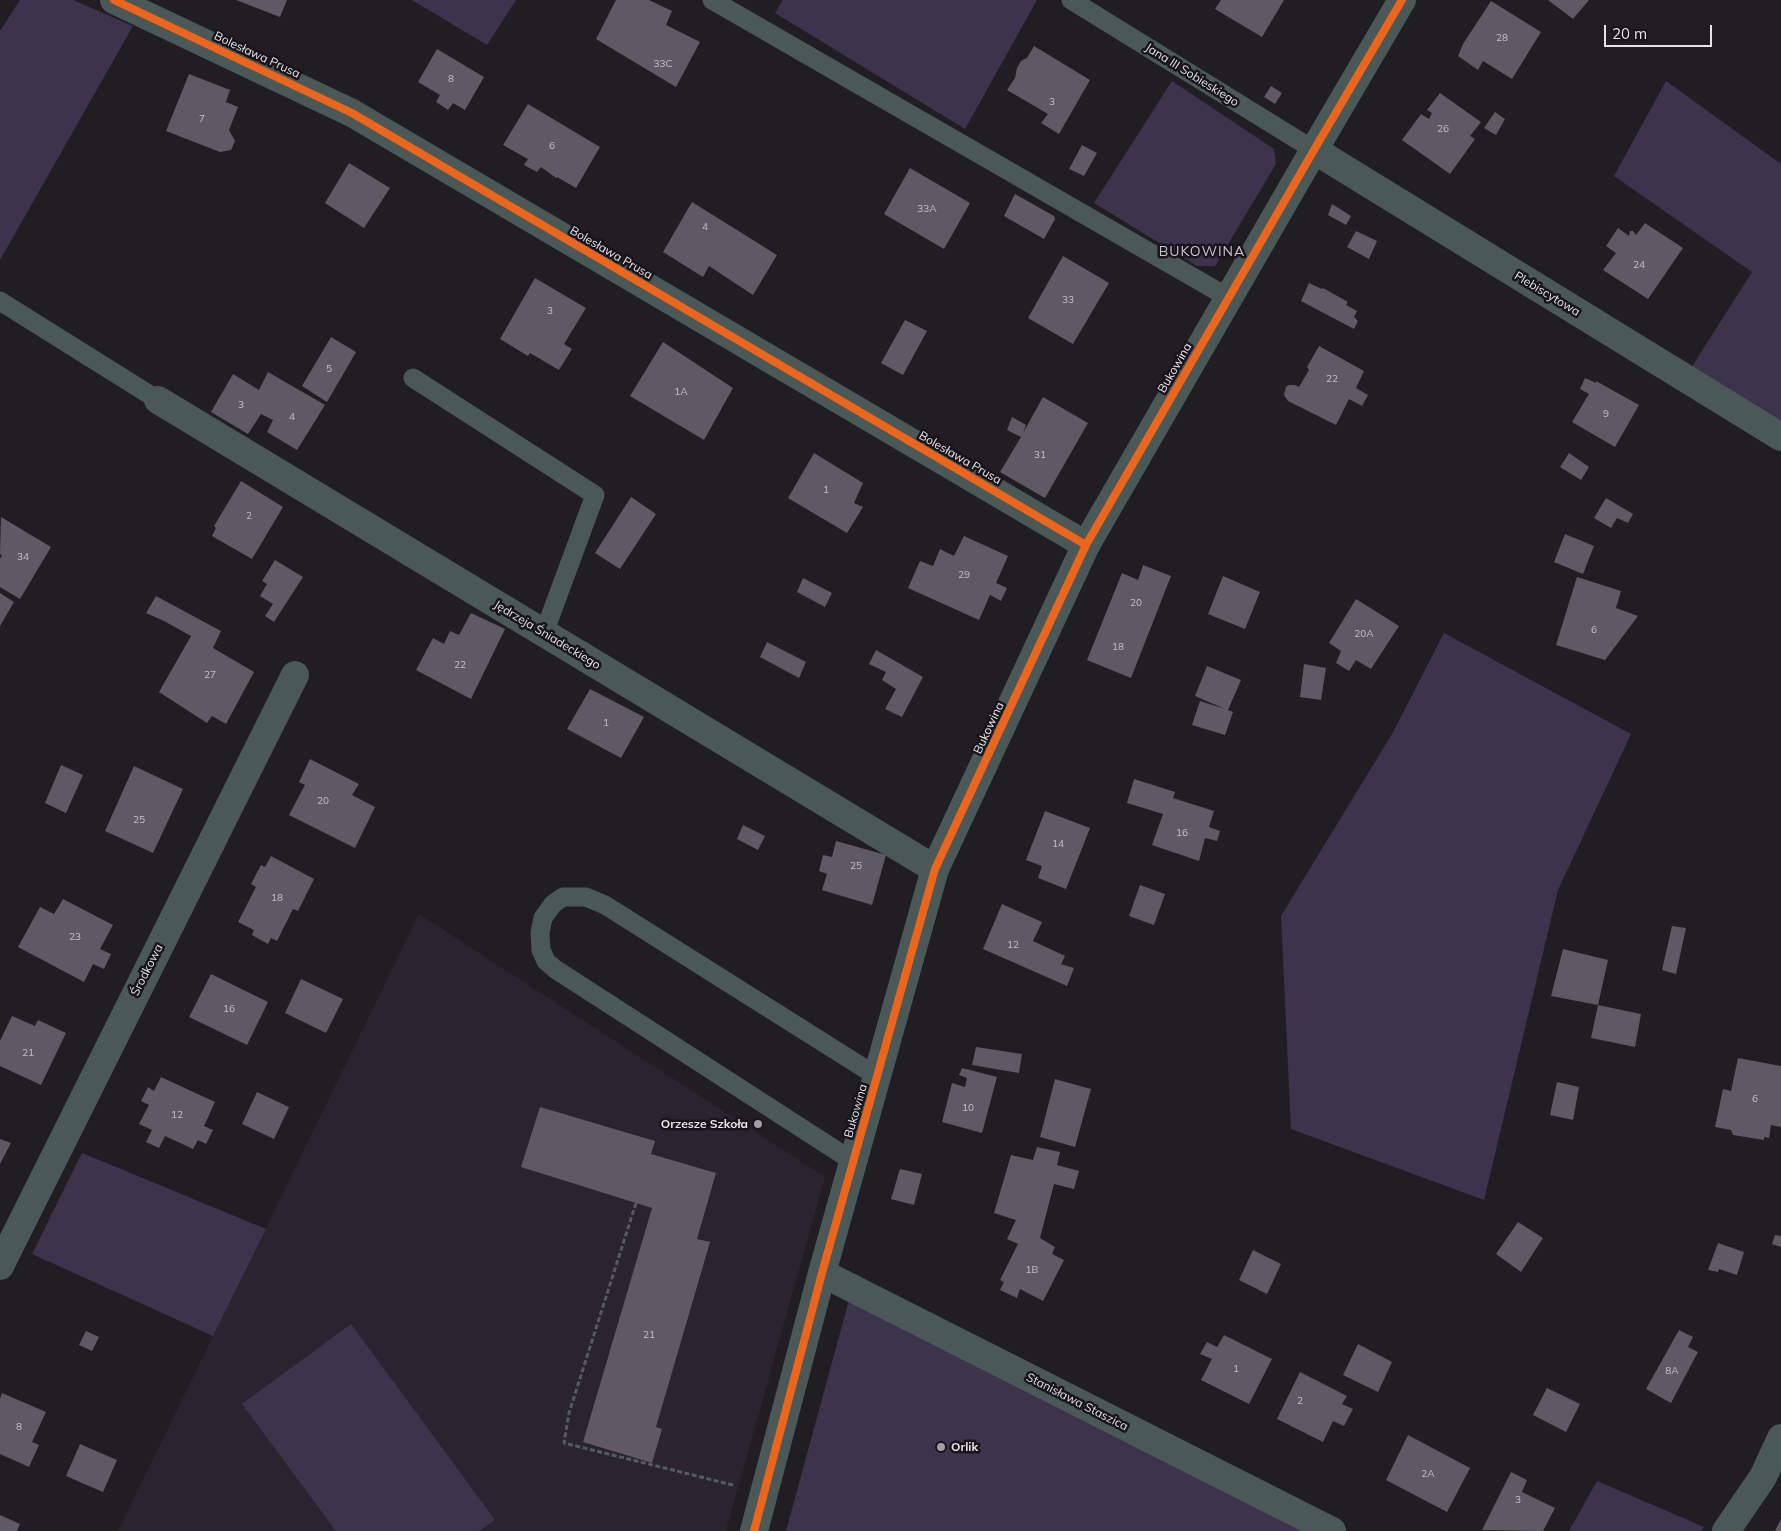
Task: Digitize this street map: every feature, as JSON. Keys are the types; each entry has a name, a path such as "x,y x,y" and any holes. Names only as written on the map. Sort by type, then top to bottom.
{"street":[{"name":"Bolesława Prusa","path":"114,0 352,113 1086,545"},
{"name":"Bukowina","path":"754,1531 822,1273 935,869 1086,545 1402,0"},
{"name":"Plebiscytowa","path":"1314,150 1781,437"},
{"name":"Jędrzeja Śniadeckiego","path":"158,400 935,869"},
{"name":"Środkowa","path":"0,1266 295,675"},
{"name":"Stanisława Staszica","path":"822,1273 1332,1531"},
{"path":"1726,1531 1763,1477 1781,1438"}],"lane":[{"path":"712,0 1229,298"},
{"name":"Jana III Sobieskiego","path":"1071,0 1314,150"},
{"path":"0,301 158,400"},
{"path":"413,378 595,495 544,633"},
{"path":"854,1162 555,969 546,961 541,950 540,934 543,918 553,904 563,897 586,897 604,905 878,1077"}],"path":[{"path":"636,1203 569,1413 564,1443 738,1487"}],"shaded area":[{"path":"20,0 73,0 133,26 0,260 0,31"},
{"path":"412,0 516,0 487,45"},
{"path":"783,0 1037,0 965,129 775,13"},
{"path":"1172,81 1274,149 1276,164 1215,266 1197,266 1094,203"},
{"path":"1666,81 1781,164 1781,423 1691,368 1752,272 1614,176"},
{"path":"1444,633 1631,734 1558,890 1484,1200 1291,1129 1281,916 1392,734"},
{"path":"419,914 825,1177 726,1531 118,1531"},
{"path":"82,1153 266,1229 213,1336 32,1254"},
{"path":"852,1289 1332,1531 786,1531"},
{"path":"351,1324 495,1520 479,1531 336,1531 242,1404"},
{"path":"1597,1481 1704,1527 1701,1531 1569,1531"}],"building":[{"path":"236,0 287,0 280,17"},
{"path":"616,0 649,0 672,11 666,25 700,42 676,87 596,39"},
{"path":"1221,0 1284,0 1262,37 1215,9"},
{"path":"1548,0 1589,0 1573,19"},
{"path":"1491,1 1541,32 1512,79 1483,61 1478,70 1458,56 1463,44"},
{"path":"1034,46 1090,80 1059,134 1041,123 1048,114 1007,90 1015,78 1021,61 1027,58"},
{"path":"437,49 484,77 465,110 453,103 448,110 436,102 440,95 418,82"},
{"path":"189,74 230,90 226,102 238,107 229,130 235,141 231,150 220,152 166,131"},
{"path":"1271,86 1282,93 1275,104 1264,97"},
{"path":"1440,93 1481,122 1470,136 1475,139 1450,174 1402,140 1421,114 1429,119 1432,113 1427,110"},
{"path":"528,104 600,147 576,188 556,178 541,167 537,172 524,165 528,159 503,145"},
{"path":"1495,112 1505,119 1496,135 1484,128"},
{"path":"1082,145 1097,153 1084,176 1069,169"},
{"path":"349,163 390,188 364,228 325,203"},
{"path":"910,168 970,203 944,249 884,214"},
{"path":"1015,194 1054,216 1055,219 1044,239 1004,216"},
{"path":"692,202 777,255 753,295 709,266 703,277 663,252"},
{"path":"1332,204 1351,216 1346,225 1328,215"},
{"path":"1645,223 1683,248 1648,299 1603,270 1616,253 1606,246 1618,228 1629,236 1630,231 1633,231 1636,235"},
{"path":"1356,231 1377,241 1369,259 1347,247"},
{"path":"1063,256 1109,283 1073,344 1028,318"},
{"path":"535,278 586,308 564,344 572,349 559,370 530,353 528,356 500,339"},
{"path":"1309,283 1323,288 1348,302 1346,305 1357,311 1354,317 1358,321 1354,329 1301,301"},
{"path":"905,320 927,331 903,375 881,363"},
{"path":"331,337 356,352 327,402 302,386"},
{"path":"663,342 733,388 704,440 630,396"},
{"path":"1319,346 1364,371 1356,388 1368,395 1362,406 1349,399 1336,425 1288,401 1284,395 1286,387 1289,385 1299,387 1309,370 1307,367"},
{"path":"268,372 325,405 297,450 267,432 273,420 261,414 248,434 211,412 233,374 259,390"},
{"path":"1585,378 1596,383 1596,381 1639,405 1615,447 1572,422 1589,394 1580,389"},
{"path":"1043,397 1088,423 1045,498 1000,472 1021,437 1007,430 1012,417 1026,425 1023,433"},
{"path":"814,453 863,483 854,503 863,507 847,533 788,498"},
{"path":"1569,453 1589,467 1581,480 1560,467"},
{"path":"241,481 283,507 252,559 212,536 216,528 214,526"},
{"path":"631,497 656,514 620,569 595,553"},
{"path":"1606,498 1633,514 1628,523 1617,518 1611,528 1594,518"},
{"path":"1,517 51,547 20,599 0,587 0,559 2,555 0,554"},
{"path":"1565,534 1594,546 1583,574 1554,562"},
{"path":"964,536 1008,556 996,583 1007,588 1001,601 990,595 979,620 908,588 920,561 933,566 940,549 954,556"},
{"path":"275,560 303,577 274,622 265,616 273,604 260,596 267,584 262,581"},
{"path":"1143,565 1171,576 1131,678 1087,660 1122,573 1138,580"},
{"path":"1223,576 1260,592 1245,629 1208,614"},
{"path":"1577,577 1621,591 1616,608 1638,616 1605,660 1556,645"},
{"path":"803,578 832,593 825,607 797,592"},
{"path":"0,593 14,602 0,626"},
{"path":"156,596 221,631 213,648 254,672 226,724 212,716 207,723 159,692 191,636 146,613"},
{"path":"1356,599 1399,626 1371,669 1356,660 1349,671 1336,663 1341,651 1329,643"},
{"path":"471,613 505,629 471,699 416,670 433,638 444,644 450,631 459,635"},
{"path":"767,642 806,662 799,678 760,657"},
{"path":"876,650 923,677 902,717 885,709 896,689 882,680 886,672 869,664"},
{"path":"1304,664 1326,668 1321,700 1300,697"},
{"path":"1207,666 1241,680 1228,710 1233,712 1225,735 1192,725 1200,701 1225,709 1195,696"},
{"path":"590,689 644,717 621,758 567,729"},
{"path":"310,759 359,784 352,795 375,807 355,848 289,815 305,785 299,782"},
{"path":"61,765 83,775 66,813 45,803"},
{"path":"134,766 183,789 153,853 105,831"},
{"path":"1134,779 1175,792 1173,798 1214,811 1209,827 1220,831 1217,841 1205,838 1199,861 1152,845 1163,814 1127,803"},
{"path":"1045,811 1090,828 1066,889 1038,878 1042,866 1026,860"},
{"path":"743,825 765,836 758,850 737,839"},
{"path":"836,841 886,855 872,905 822,890 827,874 819,871 823,855 832,857"},
{"path":"271,856 314,879 298,911 293,909 277,941 271,938 268,944 252,935 254,930 238,922 256,887 251,884 261,865 265,867"},
{"path":"1140,885 1165,894 1154,925 1129,916"},
{"path":"63,899 113,925 100,949 111,954 104,969 93,964 84,982 18,947 40,907 54,914"},
{"path":"1002,904 1042,922 1033,941 1065,956 1061,964 1074,968 1067,986 983,949"},
{"path":"1672,926 1686,928 1676,974 1662,970"},
{"path":"1563,949 1608,960 1598,1005 1551,996"},
{"path":"211,974 268,1002 247,1045 189,1017"},
{"path":"301,979 343,999 326,1033 285,1013"},
{"path":"1598,1005 1641,1014 1635,1047 1591,1038"},
{"path":"12,1016 35,1026 38,1020 66,1033 41,1085 0,1066 0,1041"},
{"path":"976,1047 1022,1054 1019,1073 972,1065"},
{"path":"1738,1058 1781,1066 1781,1127 1771,1125 1769,1138 1764,1137 1764,1140 1733,1135 1731,1130 1715,1127 1723,1089 1731,1091"},
{"path":"962,1068 997,1077 982,1133 942,1122 952,1083 965,1087 967,1078 959,1075"},
{"path":"161,1077 215,1102 204,1126 213,1130 206,1144 198,1140 193,1149 165,1136 159,1148 146,1142 152,1130 139,1124 149,1105 141,1101 148,1087 154,1091"},
{"path":"1055,1079 1091,1089 1075,1147 1040,1137"},
{"path":"1557,1082 1579,1087 1573,1120 1550,1115"},
{"path":"257,1092 289,1107 274,1139 242,1124"},
{"path":"540,1107 655,1141 651,1154 716,1173 697,1239 710,1242 656,1427 662,1429 652,1463 583,1442 652,1208 521,1167"},
{"path":"0,1139 11,1143 0,1164"},
{"path":"1037,1147 1060,1152 1057,1165 1079,1171 1074,1189 1054,1184 1040,1238 1055,1247 1052,1254 1064,1260 1043,1301 1020,1289 1017,1298 1000,1290 1004,1282 1000,1280 1018,1244 1007,1239 1016,1220 994,1213 1011,1155 1033,1160"},
{"path":"900,1169 922,1174 914,1205 891,1199"},
{"path":"1518,1222 1543,1238 1521,1272 1496,1254"},
{"path":"1775,1235 1781,1236 1781,1247 1772,1244"},
{"path":"1718,1243 1744,1252 1737,1275 1719,1269 1718,1272 1708,1270"},
{"path":"1253,1250 1281,1264 1267,1294 1239,1280"},
{"path":"1679,1330 1693,1337 1688,1347 1698,1352 1671,1403 1646,1389"},
{"path":"86,1331 99,1337 92,1351 79,1345"},
{"path":"1224,1335 1272,1359 1249,1404 1201,1380 1212,1359 1200,1354 1207,1342 1217,1347"},
{"path":"1358,1344 1392,1362 1378,1392 1343,1375"},
{"path":"1300,1372 1347,1396 1342,1404 1353,1409 1344,1426 1333,1421 1323,1442 1277,1419"},
{"path":"1547,1388 1580,1404 1566,1432 1533,1415"},
{"path":"2,1393 46,1412 32,1442 39,1445 29,1467 0,1454 0,1399"},
{"path":"1408,1435 1470,1468 1447,1512 1386,1480"},
{"path":"80,1444 117,1460 103,1492 66,1476"},
{"path":"1511,1472 1527,1480 1522,1492 1555,1508 1543,1531 1482,1530"},
{"path":"0,1515 20,1524 17,1531 0,1531"},
{"path":"1781,1519 1781,1531 1775,1531"}],"cycle path":[{"path":"114,0 352,113 1086,545"},
{"path":"754,1531 822,1273 935,869 1086,545 1402,0"}],"place":[{"name":"Orzesze Szkoła","path":"758,1124"},
{"name":"Orlik","path":"941,1447"}],"district":[{"name":"BUKOWINA","path":"1202,252"}]}
